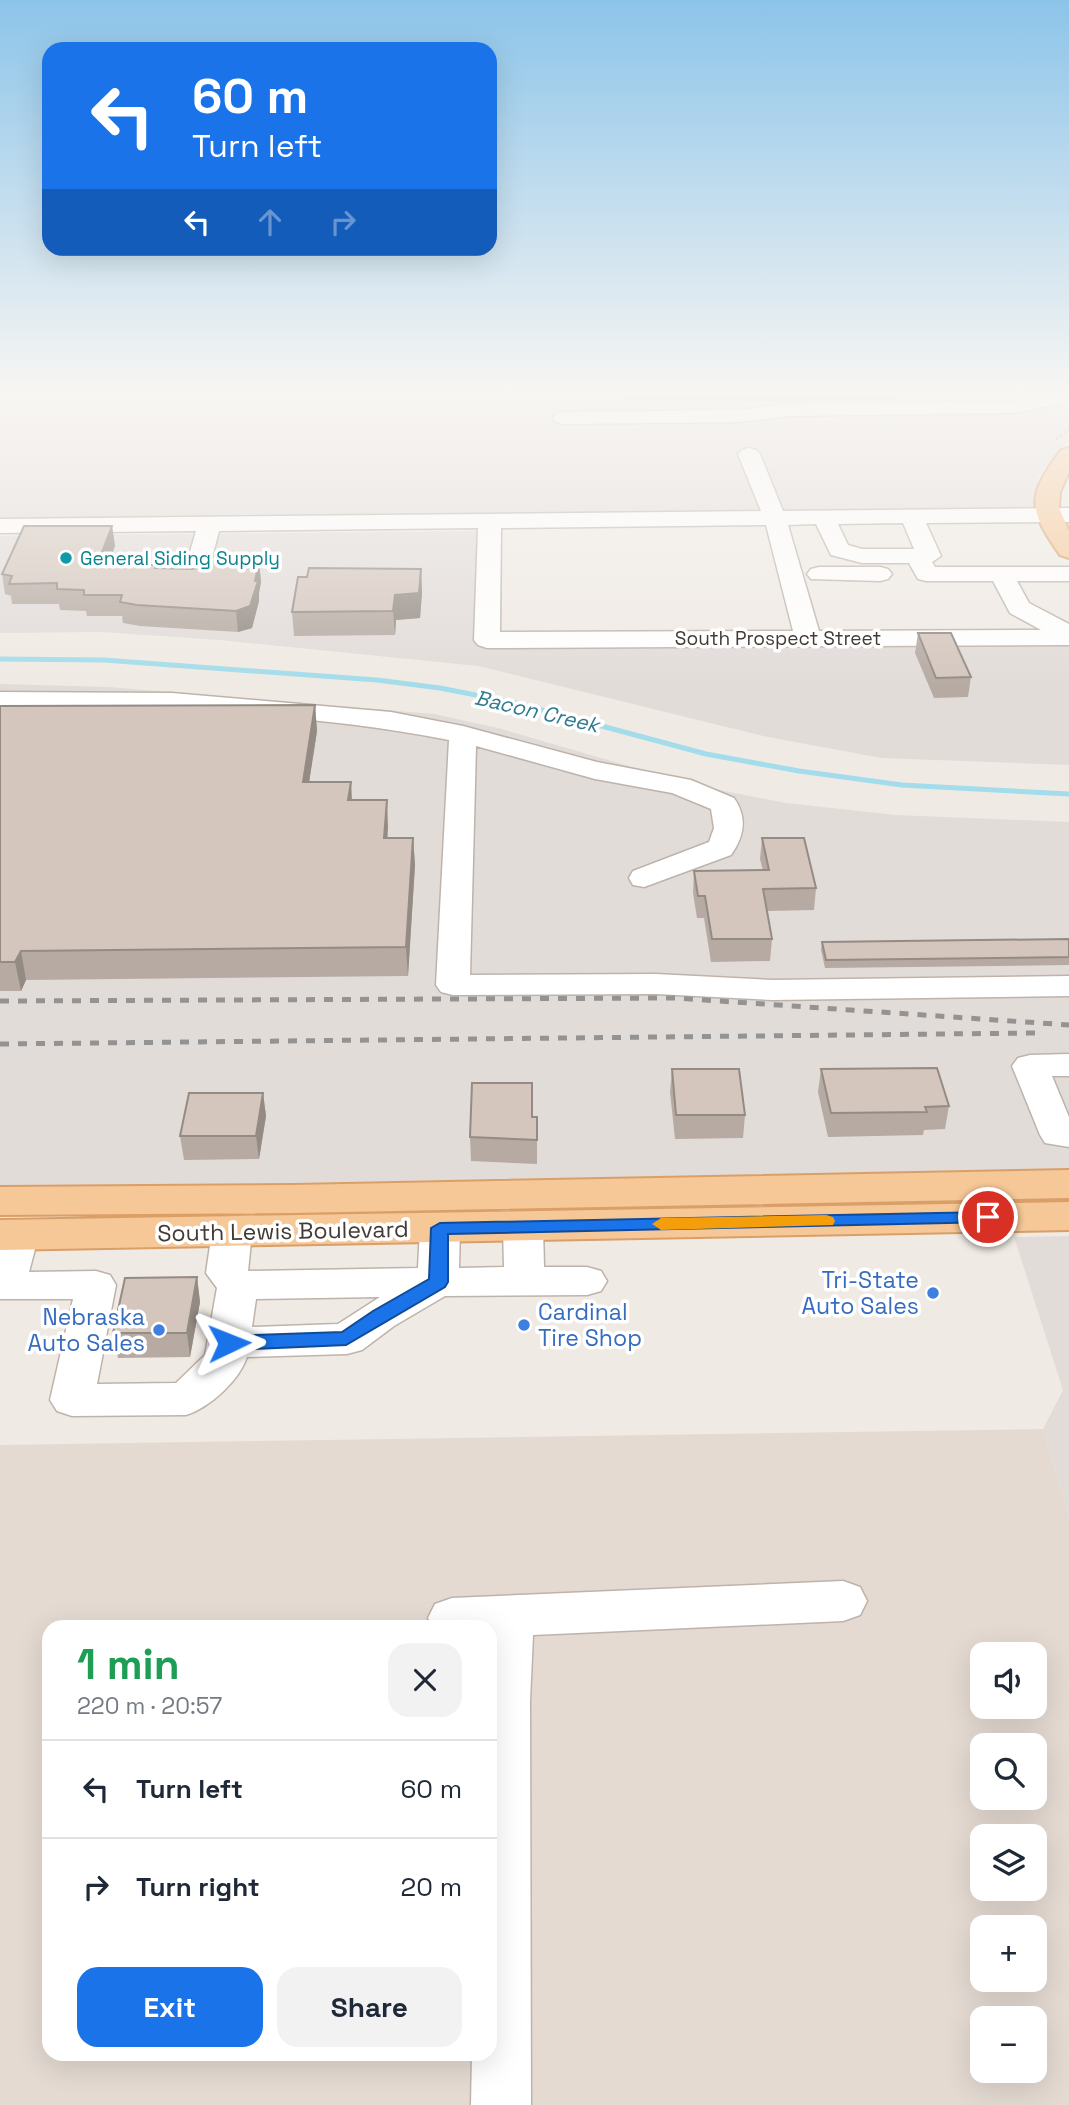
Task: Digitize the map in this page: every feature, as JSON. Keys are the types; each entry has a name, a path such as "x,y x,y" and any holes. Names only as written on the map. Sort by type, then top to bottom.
{"main road":[{"path":"1048,492 1069,550"},
{"name":"South Lewis Boulevard","path":"6,1239 292,1199 1069,1184"},
{"name":"South Lewis Boulevard","path":"6,1239 232,1232 1069,1216"}],"street":[{"path":"764,492 777,527 808,638"},
{"path":"0,526 491,521 828,527 912,517 1058,515"},
{"path":"971,516 982,535 1016,535"},
{"path":"819,573 922,565 929,556 912,517"},
{"name":"South Prospect Street","path":"491,521 487,639 1069,636"},
{"path":"194,580 209,524"},
{"path":"828,527 839,550 862,556 1001,574 1069,574"},
{"path":"1001,574 1019,608 1069,636"},
{"path":"998,638 1019,608"},
{"path":"0,700 172,701 380,719 463,734 594,770 681,786 724,804 730,826 728,840 720,849 700,852 691,860 658,870 644,878"},
{"path":"463,734 453,985 656,984 751,989 1069,986"},
{"path":"1069,1065 1030,1066 1058,1135 1069,1135"},
{"path":"523,1227 525,1281"},
{"path":"438,1282 440,1228"},
{"path":"232,1232 226,1273 238,1285 587,1281"},
{"path":"6,1239 5,1286 96,1285 72,1400 186,1399 225,1361 238,1285"},
{"path":"229,1343 346,1339 379,1315 438,1282"},
{"path":"452,1618 843,1601"},
{"path":"501,2105 505,1701 510,1616"}],"shaded area":[{"path":"0,492 1039,492 1042,514 0,518"},
{"path":"476,531 478,645 1069,641 1069,765 881,758 763,736 478,666 220,640 102,632 0,633 0,536"},
{"path":"0,684 109,687 434,714 498,728 698,786 786,803 896,815 1069,822 1069,1169 0,1188"},
{"path":"1069,1236 1069,1517 1043,1429 1063,1390 1014,1237"},
{"path":"1043,1429 1069,1517 1069,2105 0,2105 0,1445"}],"building":[{"path":"24,526 112,526 97,565 156,565 155,568 192,569 205,567 207,561 259,562 255,581 258,581 250,606 236,611 137,605 120,602 122,595 84,595 84,590 57,589 57,583 9,584 12,576 2,574"},
{"path":"309,568 421,569 419,593 395,595 393,611 292,612 298,577 307,577"},
{"path":"918,633 951,633 971,677 936,678"},
{"path":"315,705 303,782 351,782 348,800 387,800 384,838 413,838 406,947 21,951 15,962 0,962 0,706"},
{"path":"762,838 804,838 816,888 763,889 772,939 712,939 705,896 698,896 694,871 769,870"},
{"path":"1069,939 1069,957 826,960 822,942"},
{"path":"937,1068 949,1106 925,1107 927,1112 831,1113 821,1069"},
{"path":"672,1069 739,1069 745,1115 676,1115"},
{"path":"472,1083 532,1083 532,1117 537,1117 537,1140 470,1137"},
{"path":"189,1093 263,1093 256,1136 180,1136"},
{"path":"197,1277 187,1333 113,1333 125,1278"}],"waterway":[{"name":"Bacon Creek","path":"0,659 104,660 377,680 440,688 516,703 706,754 799,771 902,785 1069,794"}],"railway":[{"path":"0,1001 676,998 1069,1025"},
{"path":"0,1044 1036,1033"}],"slow traffic":[{"path":"661,1224 826,1221"}],"place":[{"name":"General Siding Supply","path":"66,558"},
{"name":"Tri-State Auto Sales","path":"933,1293"},
{"name":"Cardinal Tire Shop","path":"524,1325"},
{"name":"Nebraska Auto Sales","path":"159,1330"}],"route":[{"path":"229,1343 346,1339 379,1315 438,1282 440,1228 988,1217"}]}
